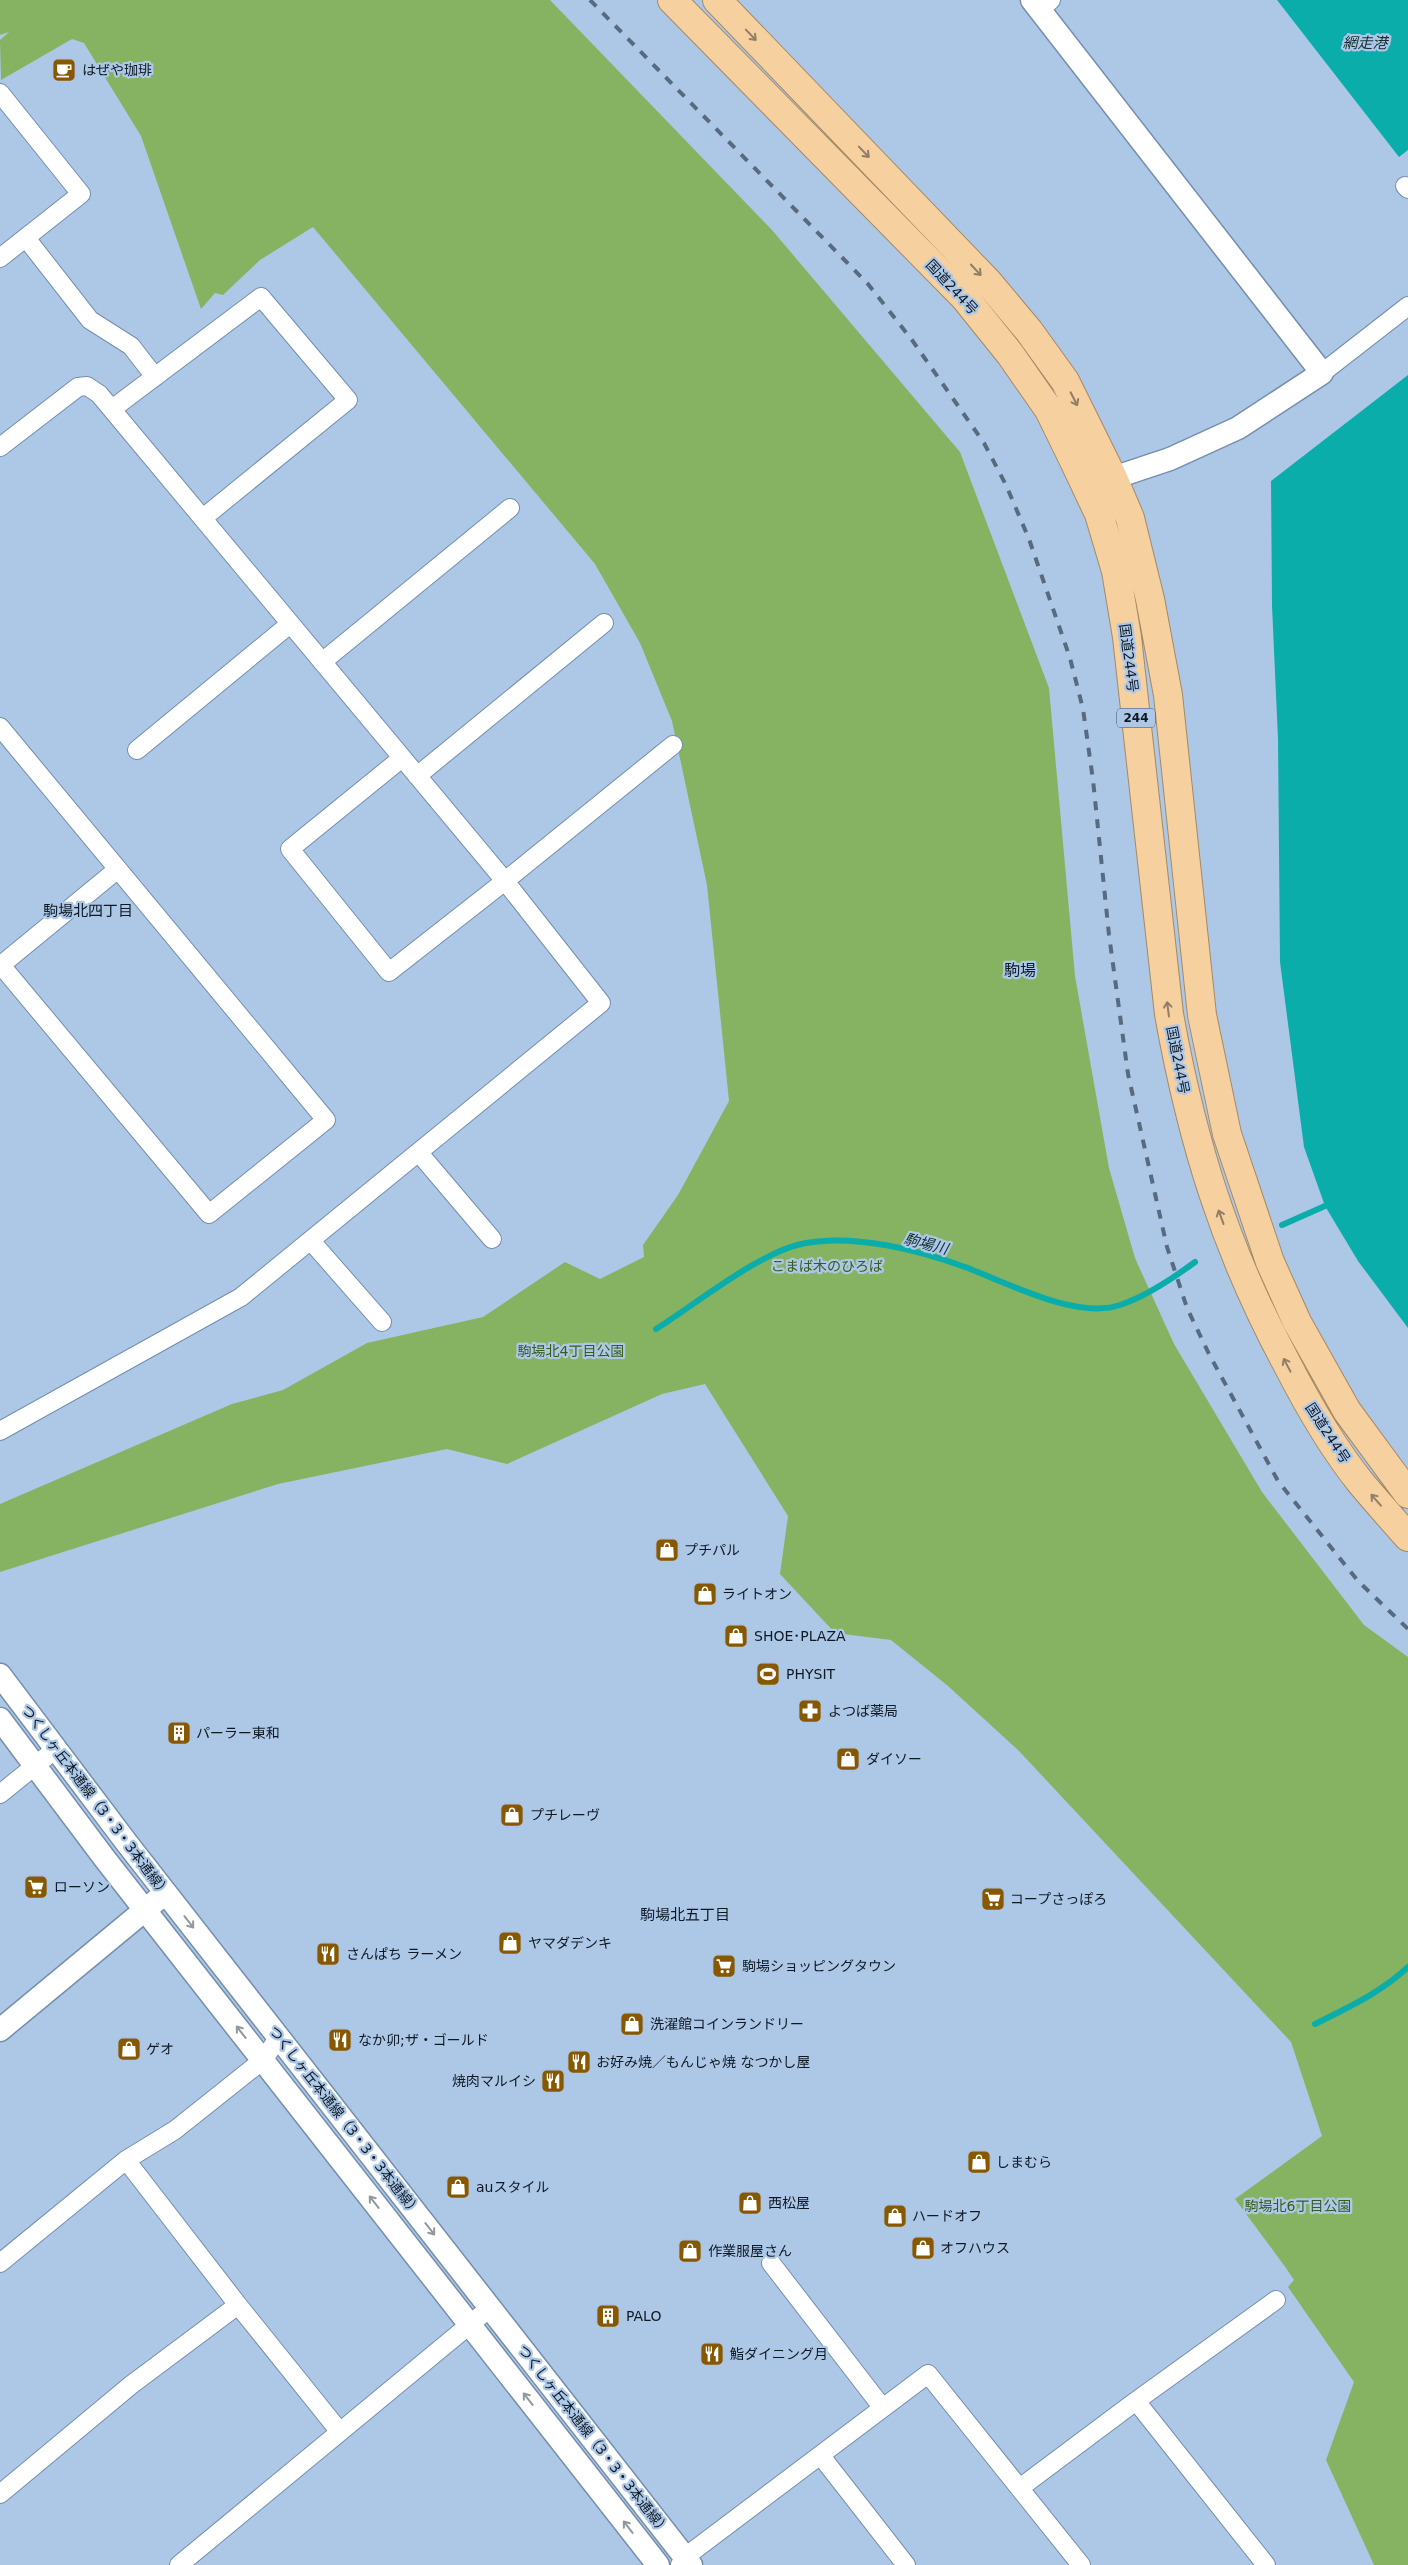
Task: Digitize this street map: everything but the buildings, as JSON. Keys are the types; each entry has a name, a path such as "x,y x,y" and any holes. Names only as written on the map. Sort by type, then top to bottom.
{"highway":[{"name":"国道244号","path":"672,0 965,298 1010,354 1049,410 1074,459 1099,514 1117,580 1127,637 1169,1014 1180,1076 1196,1144 1242,1274 1297,1384 1324,1430 1360,1482 1408,1537"},
{"name":"国道244号","path":"717,0 954,246 1029,331 1065,381 1113,478 1130,518 1141,560 1168,695 1202,1015 1228,1134 1270,1262 1296,1322 1347,1411 1408,1494"}],"street":[{"path":"1041,3 1322,373"},
{"path":"0,93 81,194 0,258"},
{"path":"26,238 90,320 131,346 155,377"},
{"path":"112,409 260,296 348,400 203,518"},
{"path":"1113,478 1170,459 1238,428 1322,373 1408,306"},
{"path":"0,447 78,387 91,387 112,409 505,881 601,1003 241,1297 0,1431"},
{"path":"322,662 510,508"},
{"path":"417,776 604,623"},
{"path":"138,750 290,624"},
{"path":"0,727 118,869 326,1120 208,1214 0,965 118,869"},
{"path":"402,758 290,849 389,972 673,745"},
{"path":"419,1153 492,1239"},
{"path":"311,1241 382,1322"},
{"name":"つくしヶ丘本通線（3・3・3本通線）","path":"0,1675 166,1892 491,2307 686,2562"},
{"name":"つくしヶ丘本通線（3・3・3本通線）","path":"0,1719 105,1859 658,2565"},
{"path":"0,1794 57,1748"},
{"path":"0,2030 166,1892"},
{"path":"0,2263 126,2160 175,2130 263,2060 279,2037"},
{"path":"126,2160 238,2305 340,2432"},
{"path":"770,2263 882,2407"},
{"path":"1021,2487 1276,2300"},
{"path":"0,2494 132,2384 238,2305"},
{"path":"179,2565 491,2307"},
{"path":"686,2562 882,2407 928,2374 1082,2565"},
{"path":"1136,2401 1266,2565"},
{"path":"821,2456 906,2565"}],"green space":[{"name":"こまば木のひろば","path":"0,0 550,0 772,230 960,452 1049,688 1075,976 1109,1168 1135,1258 1174,1344 1262,1492 1364,1625 1408,1657 1408,2565 1374,2565 1326,2460 1354,2382 1288,2287 1294,2280 1235,2199 1322,2136 1291,2042 1019,1751 948,1686 891,1640 835,1633 780,1574 788,1516 705,1384 662,1394 507,1464 447,1449 278,1484 0,1572 0,1504 232,1404 283,1390 367,1343 483,1317 565,1262 600,1279 644,1257 643,1245 678,1195 729,1101 707,885 672,721 640,643 595,564 313,227 260,260 223,295 215,293 201,309 141,136 84,43 72,39 1,80 0,40 9,32 0,35"}],"water":[{"name":"網走港","path":"1277,0 1408,0 1408,150 1399,157"},
{"path":"1408,375 1408,1328 1358,1261 1325,1206 1304,1147 1280,962 1278,739 1272,606 1271,481"}],"waterway":[{"name":"駒場川","path":"1282,1225 1325,1206"},
{"name":"駒場川","path":"656,1329 750,1267 770,1256 806,1243 845,1241 887,1245 947,1261 1020,1290 1062,1304 1083,1308 1102,1308 1120,1305 1140,1297 1195,1262"},
{"path":"1315,2024 1376,1992 1408,1967"}],"railway":[{"path":"590,0 868,284 912,340 984,443 1006,485 1029,539 1070,658 1083,709 1093,780 1109,935 1128,1074 1167,1247 1187,1308 1209,1354 1278,1481 1358,1581 1408,1629"}],"place":[{"name":"はぜや珈琲","path":"64,70"},
{"name":"プチパル","path":"667,1550"},
{"name":"ライトオン","path":"705,1594"},
{"name":"SHOE･PLAZA","path":"736,1636"},
{"name":"PHYSIT","path":"768,1674"},
{"name":"よつば薬局","path":"810,1711"},
{"name":"パーラー東和","path":"179,1733"},
{"name":"ダイソー","path":"848,1759"},
{"name":"プチレーヴ","path":"512,1815"},
{"name":"ローソン","path":"36,1887"},
{"name":"コープさっぽろ","path":"993,1899"},
{"name":"ヤマダデンキ","path":"510,1943"},
{"name":"さんぱち ラーメン","path":"328,1954"},
{"name":"駒場ショッピングタウン","path":"724,1966"},
{"name":"洗濯館コインランドリー","path":"632,2024"},
{"name":"なか卯;ザ・ゴールド","path":"340,2040"},
{"name":"ゲオ","path":"129,2049"},
{"name":"お好み焼／もんじゃ焼 なつかし屋","path":"579,2062"},
{"name":"焼肉マルイシ","path":"553,2081"},
{"name":"しまむら","path":"979,2162"},
{"name":"auスタイル","path":"458,2187"},
{"name":"西松屋","path":"750,2203"},
{"name":"ハードオフ","path":"895,2216"},
{"name":"オフハウス","path":"923,2248"},
{"name":"作業服屋さん","path":"690,2251"},
{"name":"PALO","path":"608,2316"},
{"name":"鮨ダイニング月","path":"712,2354"}],"district":[{"name":"駒場北四丁目","path":"88,911"},
{"name":"駒場","path":"1020,970"},
{"name":"駒場北五丁目","path":"685,1915"}],"park label":[{"name":"駒場北4丁目公園","path":"571,1351"},
{"name":"駒場北6丁目公園","path":"1298,2206"}]}
